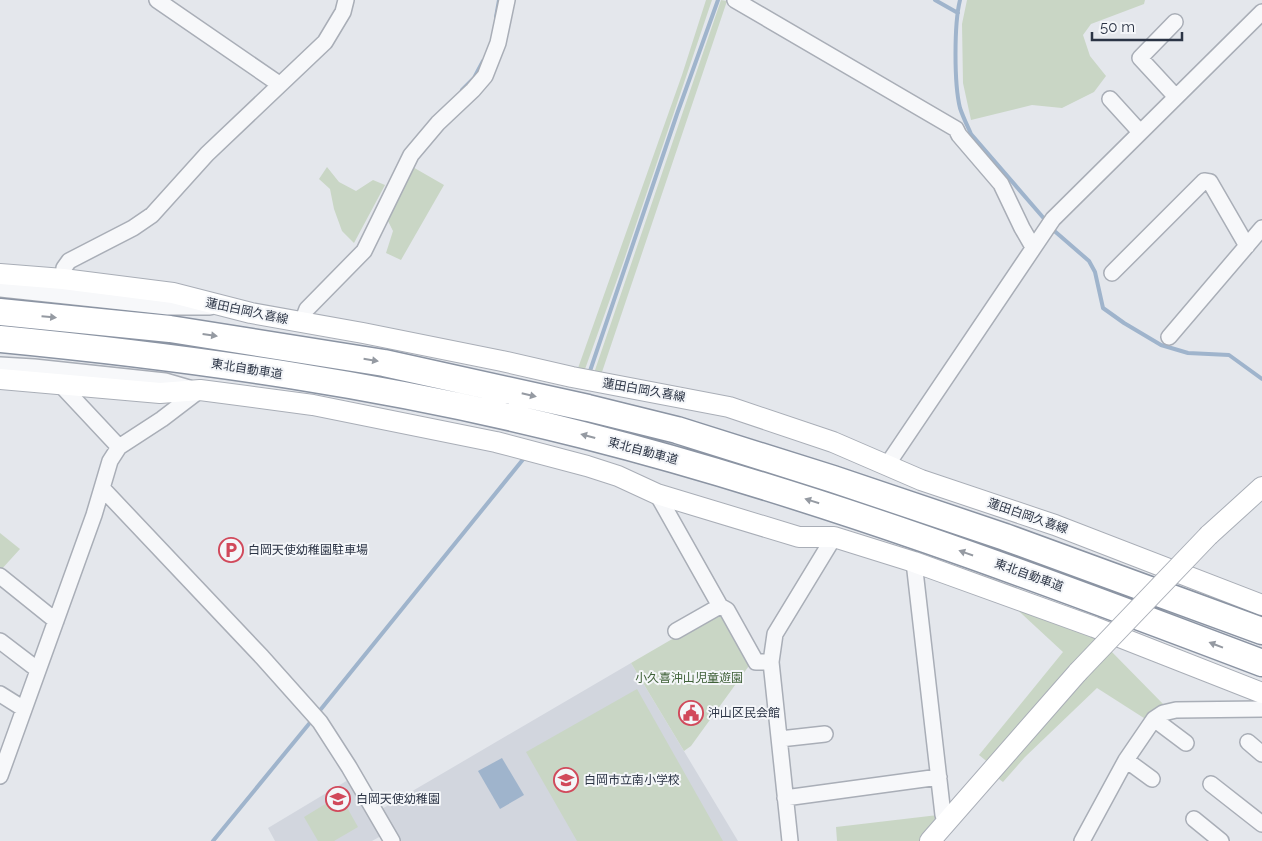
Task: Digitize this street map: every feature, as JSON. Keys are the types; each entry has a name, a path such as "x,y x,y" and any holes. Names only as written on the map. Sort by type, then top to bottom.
{"highway":[{"path":"0,312 170,329 384,363 579,406 677,430 833,479 1006,537 1262,631"},
{"name":"東北自動車道","path":"0,340 219,364 466,408 582,434 823,504 1026,574 1262,663"}],"street":[{"path":"157,0 279,84"},
{"path":"63,279 64,268 69,260 133,228 152,215 207,154 325,42 343,12 346,0"},
{"path":"302,322 307,309 364,252 410,156 438,123 473,90 484,76 498,43 507,0"},
{"path":"735,0 956,129 1001,184 1033,247"},
{"path":"887,464 1053,219 1262,12"},
{"path":"1175,22 1140,58 1176,97"},
{"path":"1110,99 1140,132"},
{"path":"1112,273 1204,180 1210,182 1247,246"},
{"path":"1169,337 1262,228"},
{"name":"蓮田白岡久喜線","path":"0,274 63,279 173,293 225,307 502,360 572,377 729,407 832,442 921,480 1055,525 1262,605"},
{"path":"0,289 168,306 225,307"},
{"path":"0,365 34,366 165,381 200,390 313,405 496,442 587,466 618,476 657,494 799,537 834,537 914,562 1094,627 1262,693"},
{"path":"0,379 160,393 200,390"},
{"path":"60,384 119,447"},
{"path":"0,776 3,758 24,709 56,621 103,489 110,461 119,447 162,419 200,390"},
{"path":"930,841 1078,672 1209,535 1262,487"},
{"path":"103,489 255,650 320,722 349,767 392,841"},
{"path":"657,494 720,606 727,610 756,662 771,662"},
{"path":"790,841 771,662 775,634 834,537"},
{"path":"914,562 943,815 948,821"},
{"path":"0,576 56,621"},
{"path":"676,631 720,606"},
{"path":"0,641 38,670"},
{"path":"0,694 24,709"},
{"path":"1082,841 1126,760 1154,719 1163,713 1176,710 1262,709"},
{"path":"1154,719 1186,743"},
{"path":"780,739 825,734"},
{"path":"1248,742 1262,754"},
{"path":"1126,760 1152,780"},
{"path":"785,798 939,778"},
{"path":"1211,784 1262,824"},
{"path":"1194,819 1221,841"}],"shaded area":[{"name":"白岡市立南小学校","path":"631,663 738,841 398,841 380,810"},
{"name":"白岡天使幼稚園","path":"348,780 381,836 372,841 275,841 268,828"}],"green space":[{"path":"706,0 712,0 623,263 584,372 577,371 682,75"},
{"path":"721,0 727,1 601,375 594,373"},
{"path":"967,0 1145,0 1144,4 1091,24 1083,35 1090,56 1106,76 1094,92 1062,108 1032,105 971,120 963,83 962,24"},
{"path":"411,166 444,185 401,260 386,253 393,231 386,217"},
{"path":"327,167 339,182 356,191 373,180 385,185 354,243 342,231 334,209 330,189 319,179"},
{"path":"0,533 20,549 0,571"},
{"path":"1009,602 1096,639 990,764 979,755 1063,652"},
{"name":"小久喜沖山児童遊園","path":"723,612 751,663 691,746 684,751 631,663 717,613"},
{"path":"1109,649 1166,707 1147,720 1097,688 1025,757 1003,782 995,776"},
{"path":"637,689 723,841 577,841 526,752"},
{"path":"340,795 358,827 334,841 318,841 304,817"},
{"path":"938,815 939,825 923,841 837,841 836,827"}],"water":[{"path":"502,758 524,795 500,809 478,771"}],"waterway":[{"path":"496,17 499,0"},
{"path":"590,371 677,114 718,0"},
{"path":"935,0 958,13"},
{"path":"960,0 956,38 956,70 958,97 962,115 971,134 1047,222"},
{"path":"462,90 474,78 483,61"},
{"path":"1051,228 1089,261 1095,272 1103,308 1161,345 1188,353 1229,355 1262,379"},
{"path":"317,714 525,457"},
{"path":"213,841 313,719"}],"place":[{"name":"白岡天使幼稚園駐車場","path":"231,550"},
{"name":"沖山区民会館","path":"691,713"},
{"name":"白岡市立南小学校","path":"566,780"},
{"name":"白岡天使幼稚園","path":"338,799"}]}
